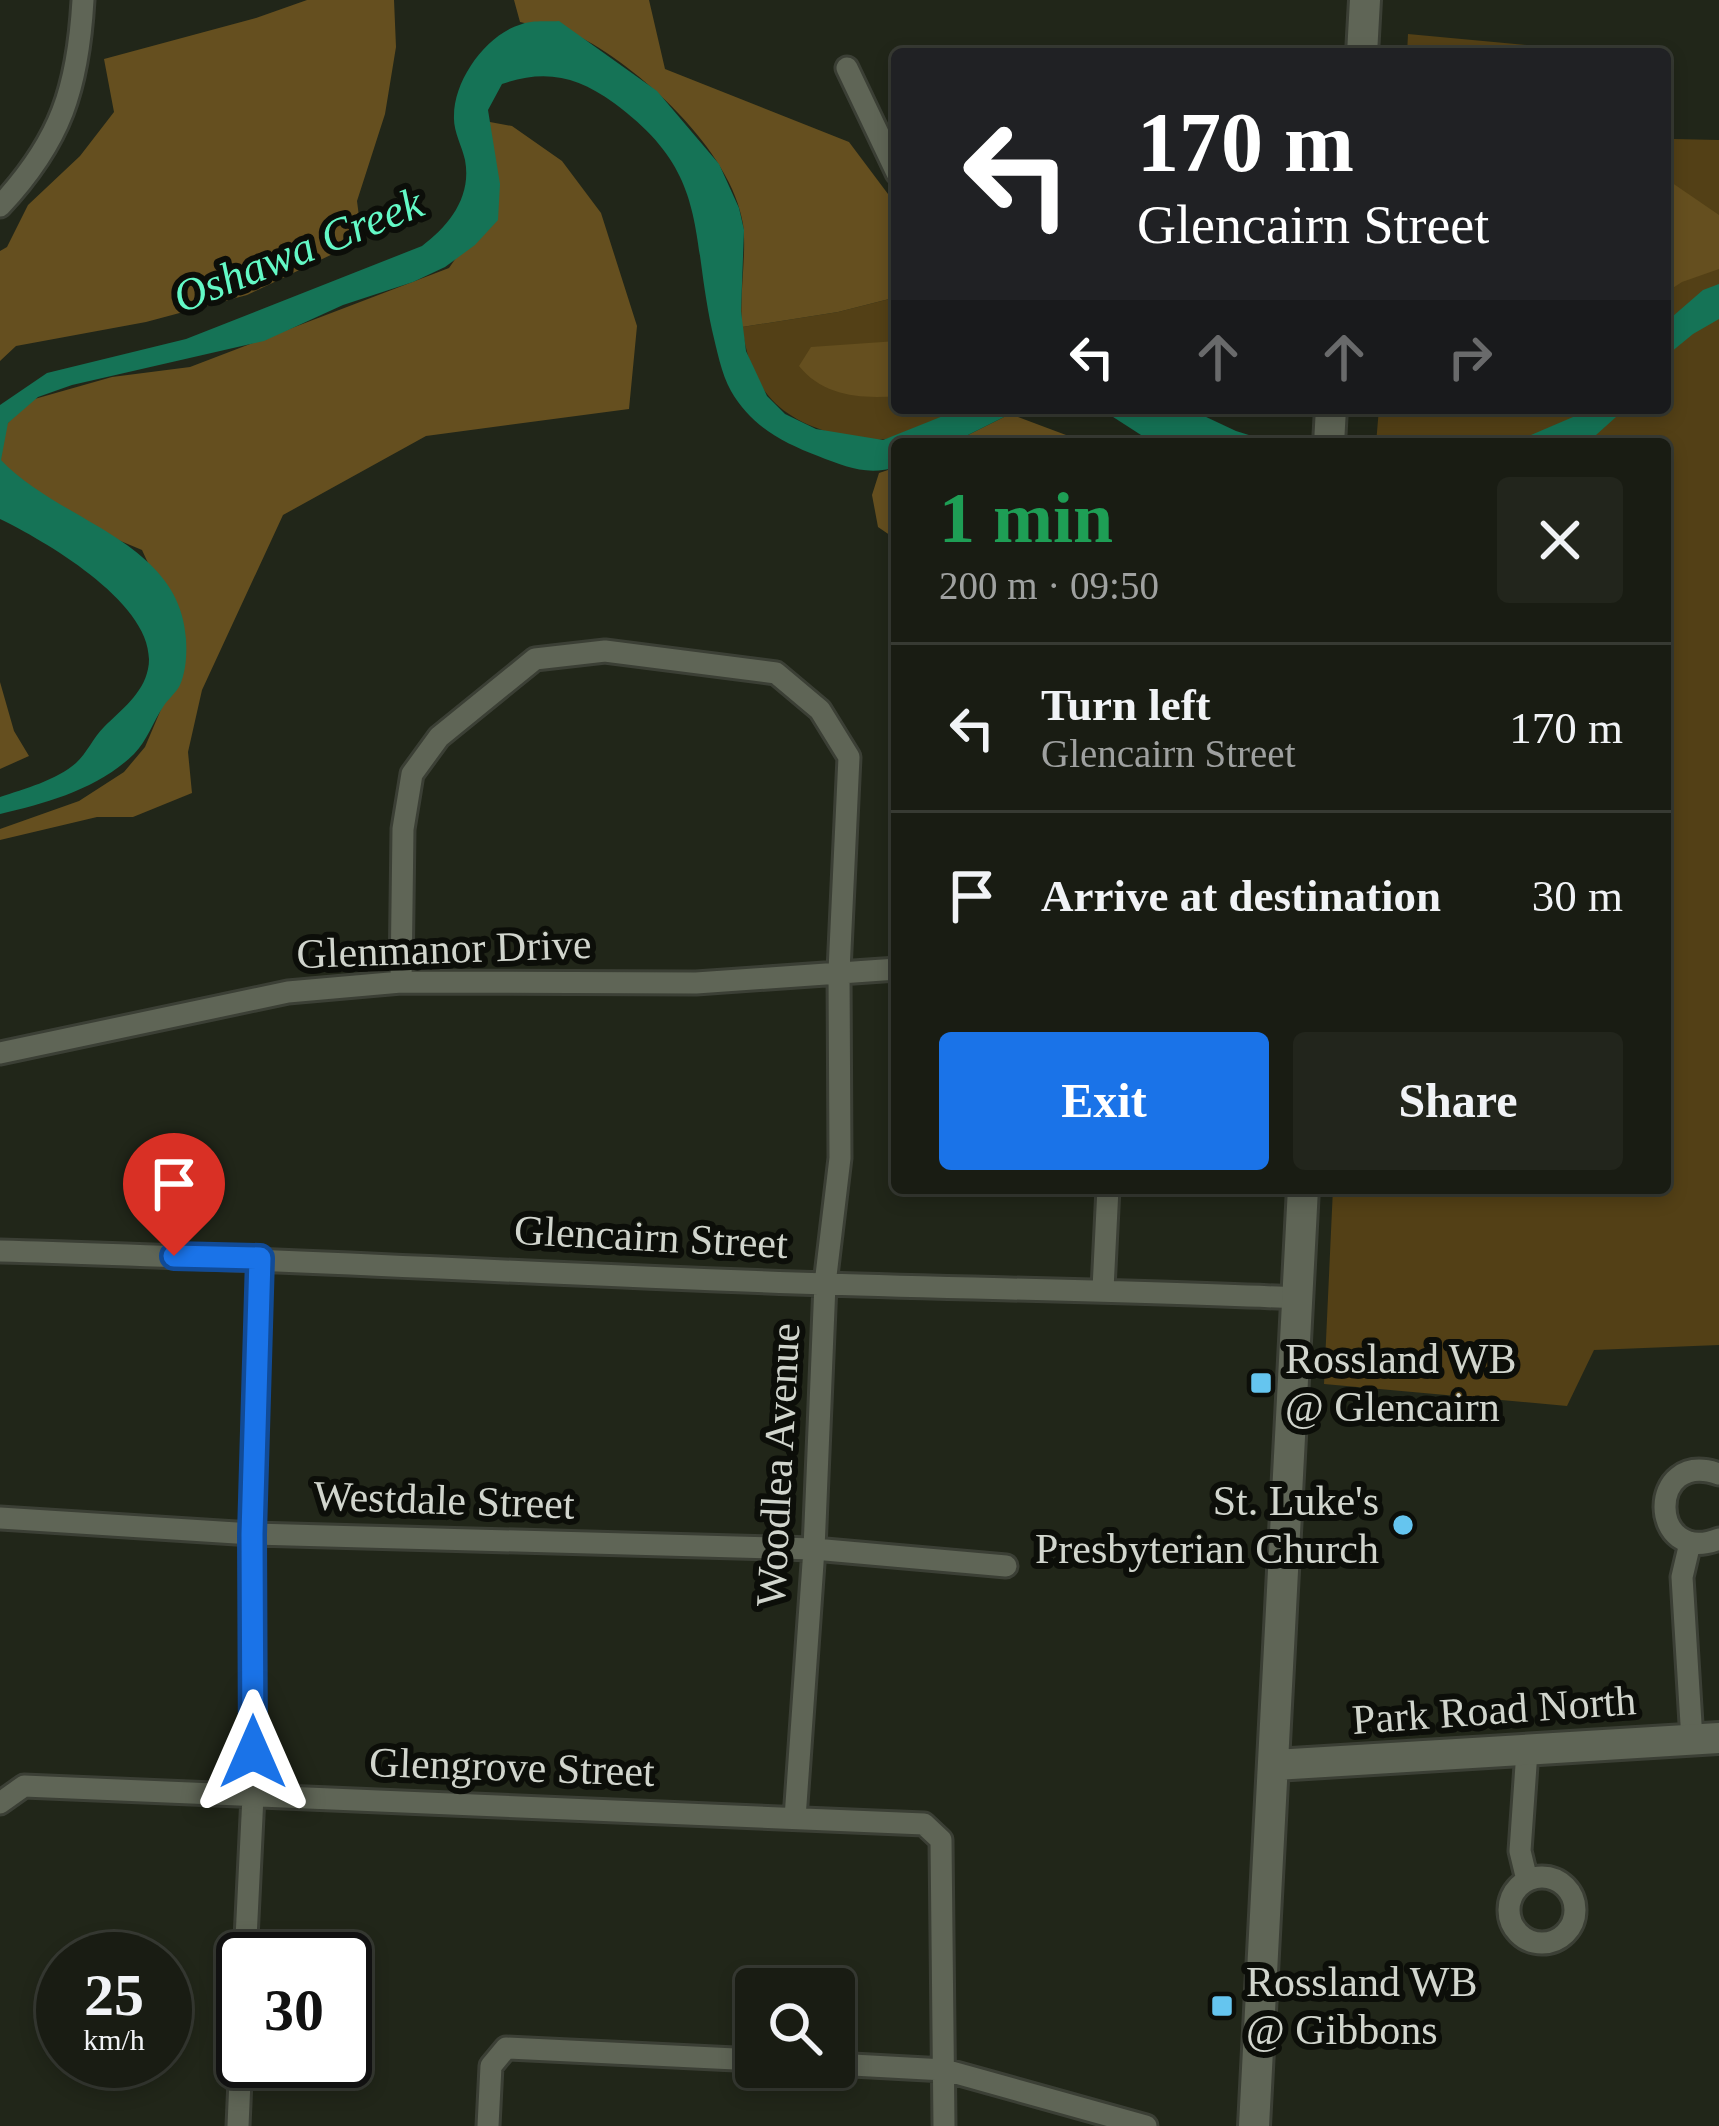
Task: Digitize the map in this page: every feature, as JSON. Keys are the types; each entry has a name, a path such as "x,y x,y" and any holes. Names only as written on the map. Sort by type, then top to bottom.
{"main road":[{"path":"1362,48 1365,0"},
{"path":"1254,2126 1303,1194"},
{"name":"Park Road North","path":"1275,1766 1706,1739"}],"street":[{"path":"0,206 32,172 58,129 73,90 83,0"},
{"path":"847,68 891,160"},
{"name":"Woodlea Avenue","path":"401,982 404,829 412,774 440,737 535,659 605,651 776,674 820,710 849,757 839,971 839,1158 825,1284 814,1549 795,1818"},
{"name":"Glenmanor Drive","path":"0,1053 288,992 401,982 697,982 891,969"},
{"path":"1102,1289 1108,1194"},
{"name":"Glencairn Street","path":"0,1251 1298,1298"},
{"path":"246,1932 253,1796 252,1534 260,1258"},
{"path":"1719,1474 1693,1470 1672,1483 1666,1493 1665,1517 1679,1537 1690,1543 1719,1539"},
{"name":"Westdale Street","path":"0,1518 252,1534 814,1549 1006,1566"},
{"path":"1690,1543 1682,1577 1706,1739"},
{"path":"1527,1750 1520,1851 1527,1880"},
{"name":"Glengrove Street","path":"0,1803 24,1786 924,1824 941,1840 945,2070"},
{"path":"488,2126 491,2066 506,2048 735,2059"},
{"path":"855,2065 945,2070 1146,2126"},
{"path":"944,2126 945,2070"},
{"path":"238,2126 240,2088"}],"shaded area":[{"path":"307,0 394,0 396,47 385,114 357,201 362,240 247,295 146,322 16,346 0,361 0,251 7,247 28,205 80,156 114,112 104,59"},
{"path":"514,0 649,0 665,69 849,142 891,198 891,299 742,327 743,224 735,196 702,140 653,88 599,48 568,32 520,22"},
{"path":"559,21 657,91 719,164 744,230 741,311 746,351 767,396 785,414 816,429 883,440 948,414 1010,414 962,438 891,438 891,469 886,470 847,467 768,431 739,403 728,384 712,330 690,204 666,154 614,103 574,81 547,76 502,84 488,110 500,184 498,220 445,267 264,341 38,397 8,423 1,460 25,481 140,555 163,578 179,605 186,651 180,685 134,754 88,785 0,814 0,797 50,779 76,763 136,694 148,669 147,646 137,622 119,600 70,560 0,519 0,405 47,373 186,339 422,246 449,220 462,198 465,160 454,116 466,73 497,37 531,22"},
{"path":"1408,34 1560,48 1407,48"},
{"path":"490,122 512,126 562,161 601,213 637,326 629,409 426,436 283,515 202,690 188,752 192,793 133,817 97,817 0,840 0,829 79,801 124,772 145,747 179,667 178,628 142,550 13,496 0,485 0,433 24,402 112,377 190,367 449,268 474,232"},
{"path":"1671,135 1719,140 1719,1345 1594,1350 1567,1406 1324,1384 1333,1194 1671,1194 1671,438 1376,438 1378,414 1671,414"},
{"path":"1671,182 1719,215 1719,269 1671,289"},
{"path":"1719,284 1719,319 1671,352 1671,318 1703,290"},
{"path":"891,299 891,414 951,414 906,434 862,439 799,420 771,399 752,368 742,327"},
{"path":"891,341 891,396 844,393 819,384 799,366 811,347"},
{"path":"1010,414 1074,438 962,438"},
{"path":"1103,414 1200,414 1259,438 1146,438"},
{"path":"1580,414 1619,414 1593,438 1524,438"},
{"path":"891,469 891,536 878,527 872,495 879,473"},
{"path":"0,682 14,731 29,756 0,769"}],"place":[{"name":"Rossland WB @ Glencairn","path":"1261,1383"},
{"name":"St. Luke's Presbyterian Church","path":"1403,1525"},
{"name":"Rossland WB @ Gibbons","path":"1222,2006"}],"route":[{"path":"174,1256 260,1258 252,1534 253,1752"}],"water label":[{"name":"Oshawa Creek","path":"298,250"}]}
